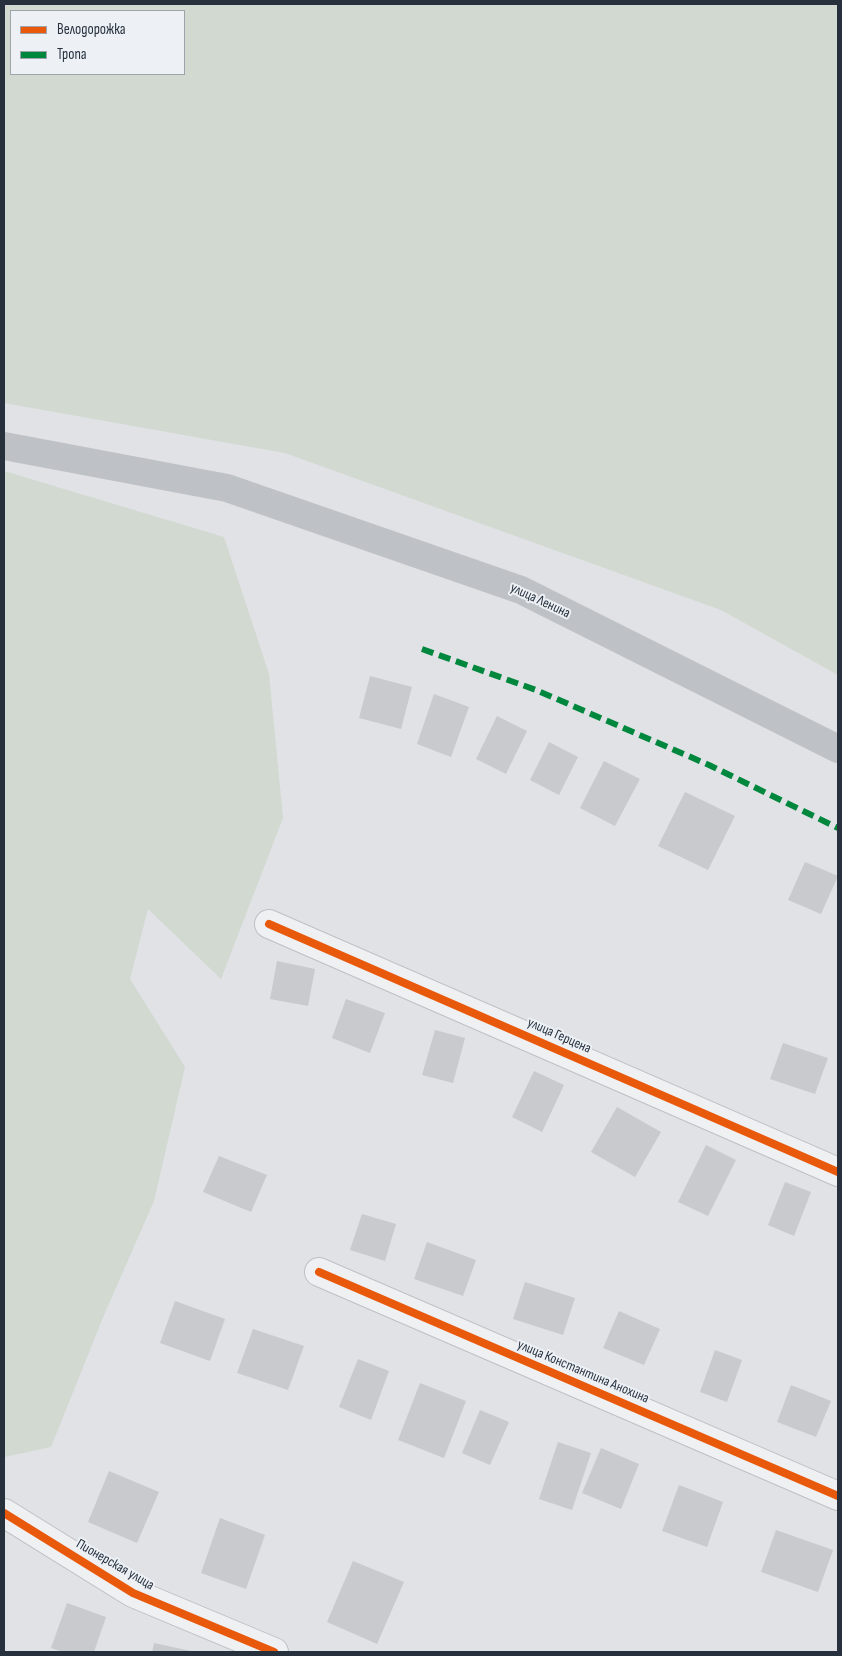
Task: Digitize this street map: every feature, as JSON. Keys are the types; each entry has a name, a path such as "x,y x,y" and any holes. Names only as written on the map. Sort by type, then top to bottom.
{"main road":[{"name":"улица Ленина","path":"4,446 227,488 521,590 838,749"}],"street":[{"name":"улица Герцена","path":"269,924 838,1172"},
{"name":"улица Константина Анохина","path":"319,1272 838,1496"},
{"name":"Пионерская улица","path":"4,1513 133,1594 274,1652"}],"shaded area":[{"path":"4,4 838,4 838,675 721,610 285,453 4,403"},
{"path":"4,471 224,537 269,674 283,818 221,979 148,909 130,979 185,1067 154,1201 104,1315 51,1447 4,1457"}],"building":[{"path":"370,676 412,687 401,729 359,718"},
{"path":"434,694 469,707 451,757 417,744"},
{"path":"497,716 527,731 506,774 476,759"},
{"path":"549,742 578,757 559,795 530,780"},
{"path":"604,761 640,779 615,826 580,808"},
{"path":"685,792 735,816 708,870 658,846"},
{"path":"805,862 838,876 821,914 788,900"},
{"path":"277,961 315,969 308,1006 270,999"},
{"path":"346,999 385,1013 370,1053 332,1038"},
{"path":"435,1030 465,1038 453,1083 422,1075"},
{"path":"783,1043 828,1058 815,1094 770,1079"},
{"path":"534,1071 564,1085 542,1132 512,1117"},
{"path":"617,1107 661,1132 635,1177 591,1152"},
{"path":"706,1145 736,1160 708,1216 678,1202"},
{"path":"219,1156 267,1175 251,1212 203,1192"},
{"path":"785,1182 811,1192 794,1236 768,1225"},
{"path":"362,1214 396,1224 385,1261 350,1250"},
{"path":"427,1242 476,1260 463,1296 414,1279"},
{"path":"525,1282 575,1298 563,1335 513,1319"},
{"path":"175,1301 225,1319 210,1361 160,1343"},
{"path":"619,1311 660,1329 644,1365 603,1348"},
{"path":"253,1329 304,1346 288,1390 237,1373"},
{"path":"715,1350 742,1360 727,1402 700,1392"},
{"path":"358,1359 389,1371 371,1420 339,1407"},
{"path":"420,1383 466,1401 444,1458 398,1440"},
{"path":"791,1385 831,1401 816,1437 777,1422"},
{"path":"480,1410 509,1422 490,1465 462,1453"},
{"path":"558,1442 591,1453 572,1510 539,1499"},
{"path":"601,1448 639,1464 621,1509 582,1493"},
{"path":"109,1471 159,1492 137,1543 88,1522"},
{"path":"679,1485 723,1502 707,1547 662,1531"},
{"path":"220,1518 265,1535 246,1589 201,1573"},
{"path":"776,1530 833,1550 818,1592 761,1572"},
{"path":"353,1561 404,1582 377,1644 327,1622"},
{"path":"67,1603 106,1617 94,1652 63,1652 51,1648"},
{"path":"154,1643 191,1651 191,1652 152,1652"}],"marked path":[{"path":"422,649 536,690 709,765 838,828"}],"cycle path":[{"path":"269,924 838,1172"},
{"path":"319,1272 838,1496"},
{"path":"4,1513 133,1593 274,1652"}]}
